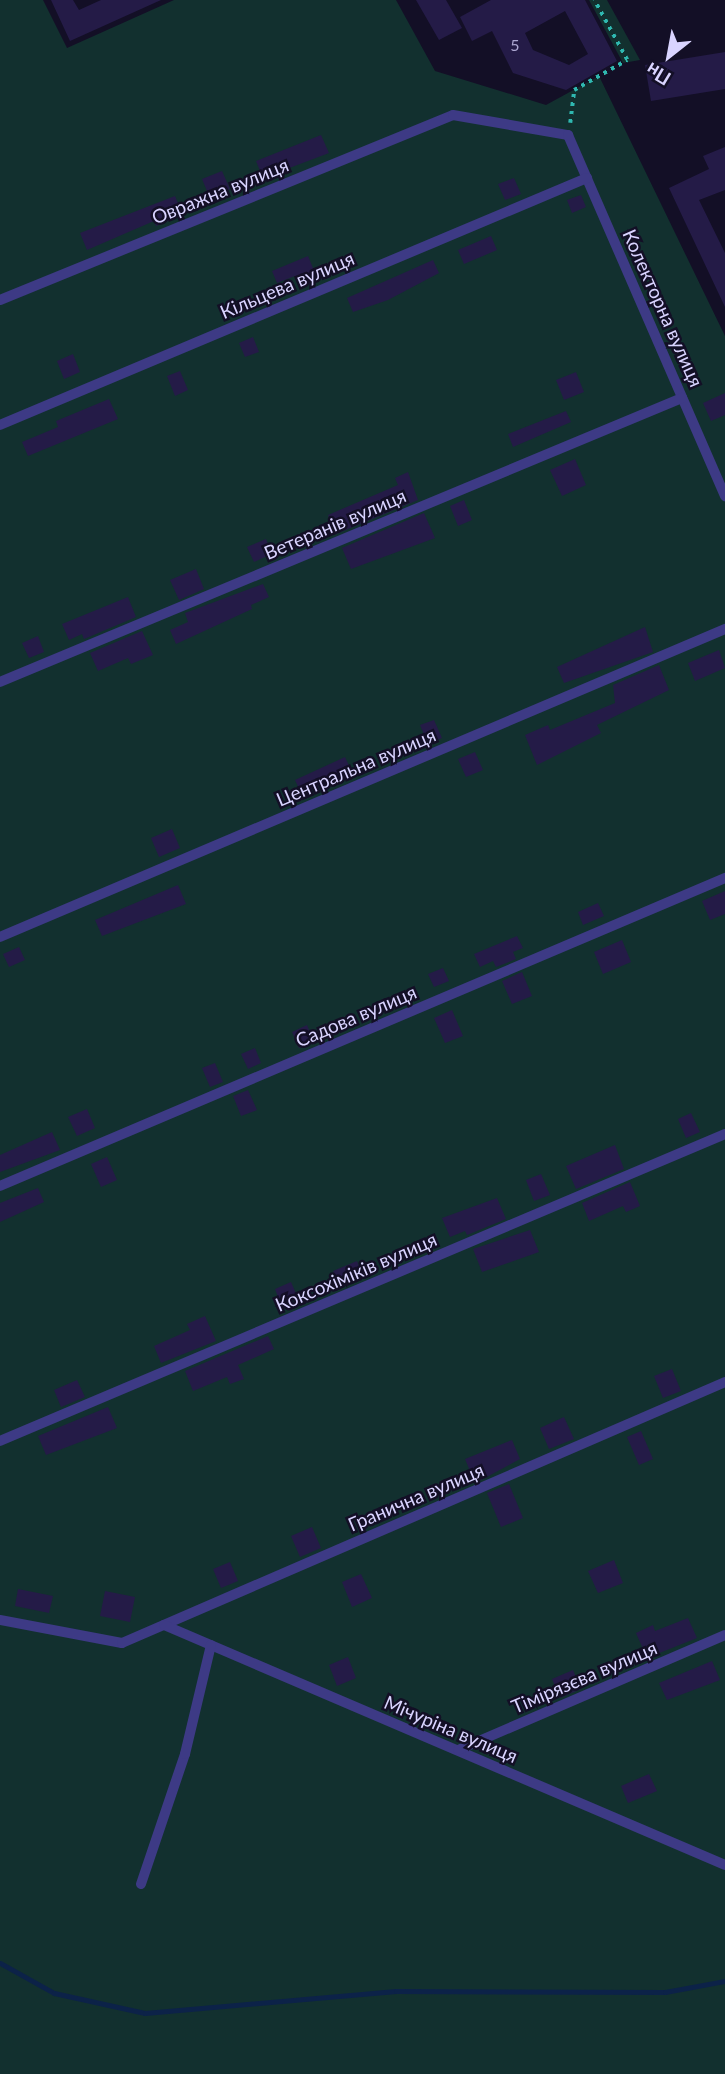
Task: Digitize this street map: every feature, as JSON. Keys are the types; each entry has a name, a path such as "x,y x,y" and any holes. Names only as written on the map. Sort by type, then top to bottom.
{"lane":[{"name":"Овражна вулиця","path":"0,300 453,115 568,135"},
{"name":"Колекторна вулиця","path":"568,135 725,496"},
{"name":"Кільцева вулиця","path":"0,425 587,178"},
{"name":"Ветеранів вулиця","path":"0,682 682,398"},
{"name":"Центральна вулиця","path":"0,937 725,629"},
{"name":"Садова вулиця","path":"0,1186 725,878"},
{"name":"Коксохіміків вулиця","path":"0,1441 725,1134"},
{"name":"Гранична вулиця","path":"0,1620 122,1643 725,1382"},
{"name":"Мічуріна вулиця","path":"164,1625 725,1865"},
{"name":"Тімірязєва вулиця","path":"458,1750 725,1635"},
{"path":"141,1884 185,1754 211,1645"}],"path":[{"path":"568,135 574,90 627,60 594,0"}],"green space":[{"path":"0,0 43,0 67,48 174,0 396,0 435,71 546,105 599,76 725,336 725,2074 0,2074"},
{"path":"589,0 607,0 640,60 623,63"}],"building":[{"path":"51,0 73,0 79,10 101,0 161,0 70,41"},
{"path":"416,0 446,0 462,28 439,40"},
{"path":"491,0 585,0 617,61 566,90 513,73 492,31 472,41 460,17","holes":["565,11 588,54 569,65 533,50 525,33"]},
{"path":"725,52 725,89 651,101 645,65"},
{"path":"321,135 329,153 263,178 256,161"},
{"path":"725,147 725,190 699,200 725,253 725,307 669,188 709,169 703,156"},
{"path":"222,171 230,189 210,198 202,179"},
{"path":"514,178 521,194 505,200 498,184"},
{"path":"581,195 586,207 572,213 567,200"},
{"path":"175,196 183,215 156,226 154,221 87,250 80,233"},
{"path":"491,236 497,250 464,264 458,250"},
{"path":"308,256 318,280 300,288 295,276 277,283 272,271"},
{"path":"433,260 439,273 388,300 353,312 347,298"},
{"path":"253,337 259,352 245,357 239,343"},
{"path":"73,354 80,372 64,379 57,361"},
{"path":"180,371 188,390 175,396 167,376"},
{"path":"576,372 584,392 564,400 556,380"},
{"path":"725,393 725,415 711,421 703,403"},
{"path":"109,399 118,419 28,456 22,442 58,427 56,421"},
{"path":"566,411 571,422 513,447 508,434"},
{"path":"575,459 586,485 562,496 550,470"},
{"path":"408,472 418,500 336,534 328,515 398,485 395,478"},
{"path":"464,500 472,520 458,526 450,506"},
{"path":"424,513 435,538 351,569 342,548"},
{"path":"266,539 272,554 254,562 247,547"},
{"path":"196,569 204,589 179,600 170,580"},
{"path":"263,584 269,597 251,605 252,609 176,644 170,630 188,622 185,613"},
{"path":"128,597 136,617 84,639 82,634 69,640 62,624"},
{"path":"645,627 653,652 564,683 557,667"},
{"path":"142,631 153,655 131,664 128,658 98,671 90,653"},
{"path":"38,636 44,652 29,658 22,643"},
{"path":"719,650 725,668 695,681 688,663"},
{"path":"659,665 669,690 597,725 601,733 537,765 525,735 548,725 550,730 615,703 613,685"},
{"path":"434,720 442,738 428,744 420,725"},
{"path":"475,752 483,770 466,777 458,759"},
{"path":"345,757 352,772 301,793 295,780"},
{"path":"172,829 180,848 159,857 151,838"},
{"path":"178,885 186,904 102,936 95,920"},
{"path":"725,891 725,914 710,920 702,901"},
{"path":"598,903 604,916 583,925 578,912"},
{"path":"517,936 523,948 513,952 516,959 496,967 493,961 480,967 474,954"},
{"path":"622,940 631,962 603,974 594,952"},
{"path":"19,947 25,960 9,967 3,954"},
{"path":"443,968 449,981 434,987 428,974"},
{"path":"522,972 532,996 512,1004 502,981"},
{"path":"452,1010 463,1036 445,1043 434,1018"},
{"path":"307,1025 314,1042 299,1048 292,1032"},
{"path":"255,1048 261,1063 248,1069 241,1054"},
{"path":"215,1063 223,1082 210,1087 202,1068"},
{"path":"248,1090 257,1110 241,1116 233,1096"},
{"path":"87,1109 95,1128 77,1136 68,1117"},
{"path":"691,1113 700,1132 686,1138 678,1119"},
{"path":"52,1132 60,1150 0,1172 0,1155"},
{"path":"615,1145 624,1169 576,1189 566,1166"},
{"path":"107,1157 117,1180 101,1187 91,1164"},
{"path":"541,1174 550,1195 534,1201 526,1180"},
{"path":"630,1182 640,1206 626,1212 623,1206 589,1221 582,1203"},
{"path":"38,1188 44,1202 0,1222 0,1203"},
{"path":"497,1198 506,1219 467,1235 465,1231 450,1237 442,1218"},
{"path":"530,1230 539,1252 482,1272 473,1249"},
{"path":"357,1261 363,1277 339,1286 333,1271"},
{"path":"291,1282 298,1298 281,1305 275,1289"},
{"path":"205,1316 216,1341 161,1363 154,1346 190,1330 187,1324"},
{"path":"268,1336 274,1349 238,1365 244,1379 230,1384 227,1377 193,1391 185,1371"},
{"path":"672,1369 681,1391 663,1398 654,1376"},
{"path":"77,1380 85,1397 61,1407 54,1390"},
{"path":"108,1407 117,1428 46,1455 38,1436"},
{"path":"564,1417 574,1439 549,1449 540,1428"},
{"path":"641,1431 653,1459 639,1465 627,1437"},
{"path":"512,1440 520,1459 481,1480 479,1475 473,1478 465,1459"},
{"path":"509,1484 523,1518 501,1527 487,1493"},
{"path":"312,1527 321,1548 300,1557 291,1536"},
{"path":"614,1560 623,1583 598,1593 588,1571"},
{"path":"230,1562 238,1581 221,1588 213,1569"},
{"path":"361,1574 372,1598 352,1607 342,1582"},
{"path":"18,1589 53,1596 49,1613 15,1606"},
{"path":"105,1591 135,1597 130,1622 100,1616"},
{"path":"688,1618 697,1638 647,1658 636,1633 653,1625 655,1631"},
{"path":"348,1657 356,1678 337,1686 329,1665"},
{"path":"712,1661 720,1680 667,1700 659,1683"},
{"path":"573,1670 581,1689 560,1698 552,1679"},
{"path":"649,1774 657,1791 628,1803 621,1786"}],"waterway":[{"path":"0,1963 54,1993 145,2013 396,1991 665,1992 725,1981"}]}
